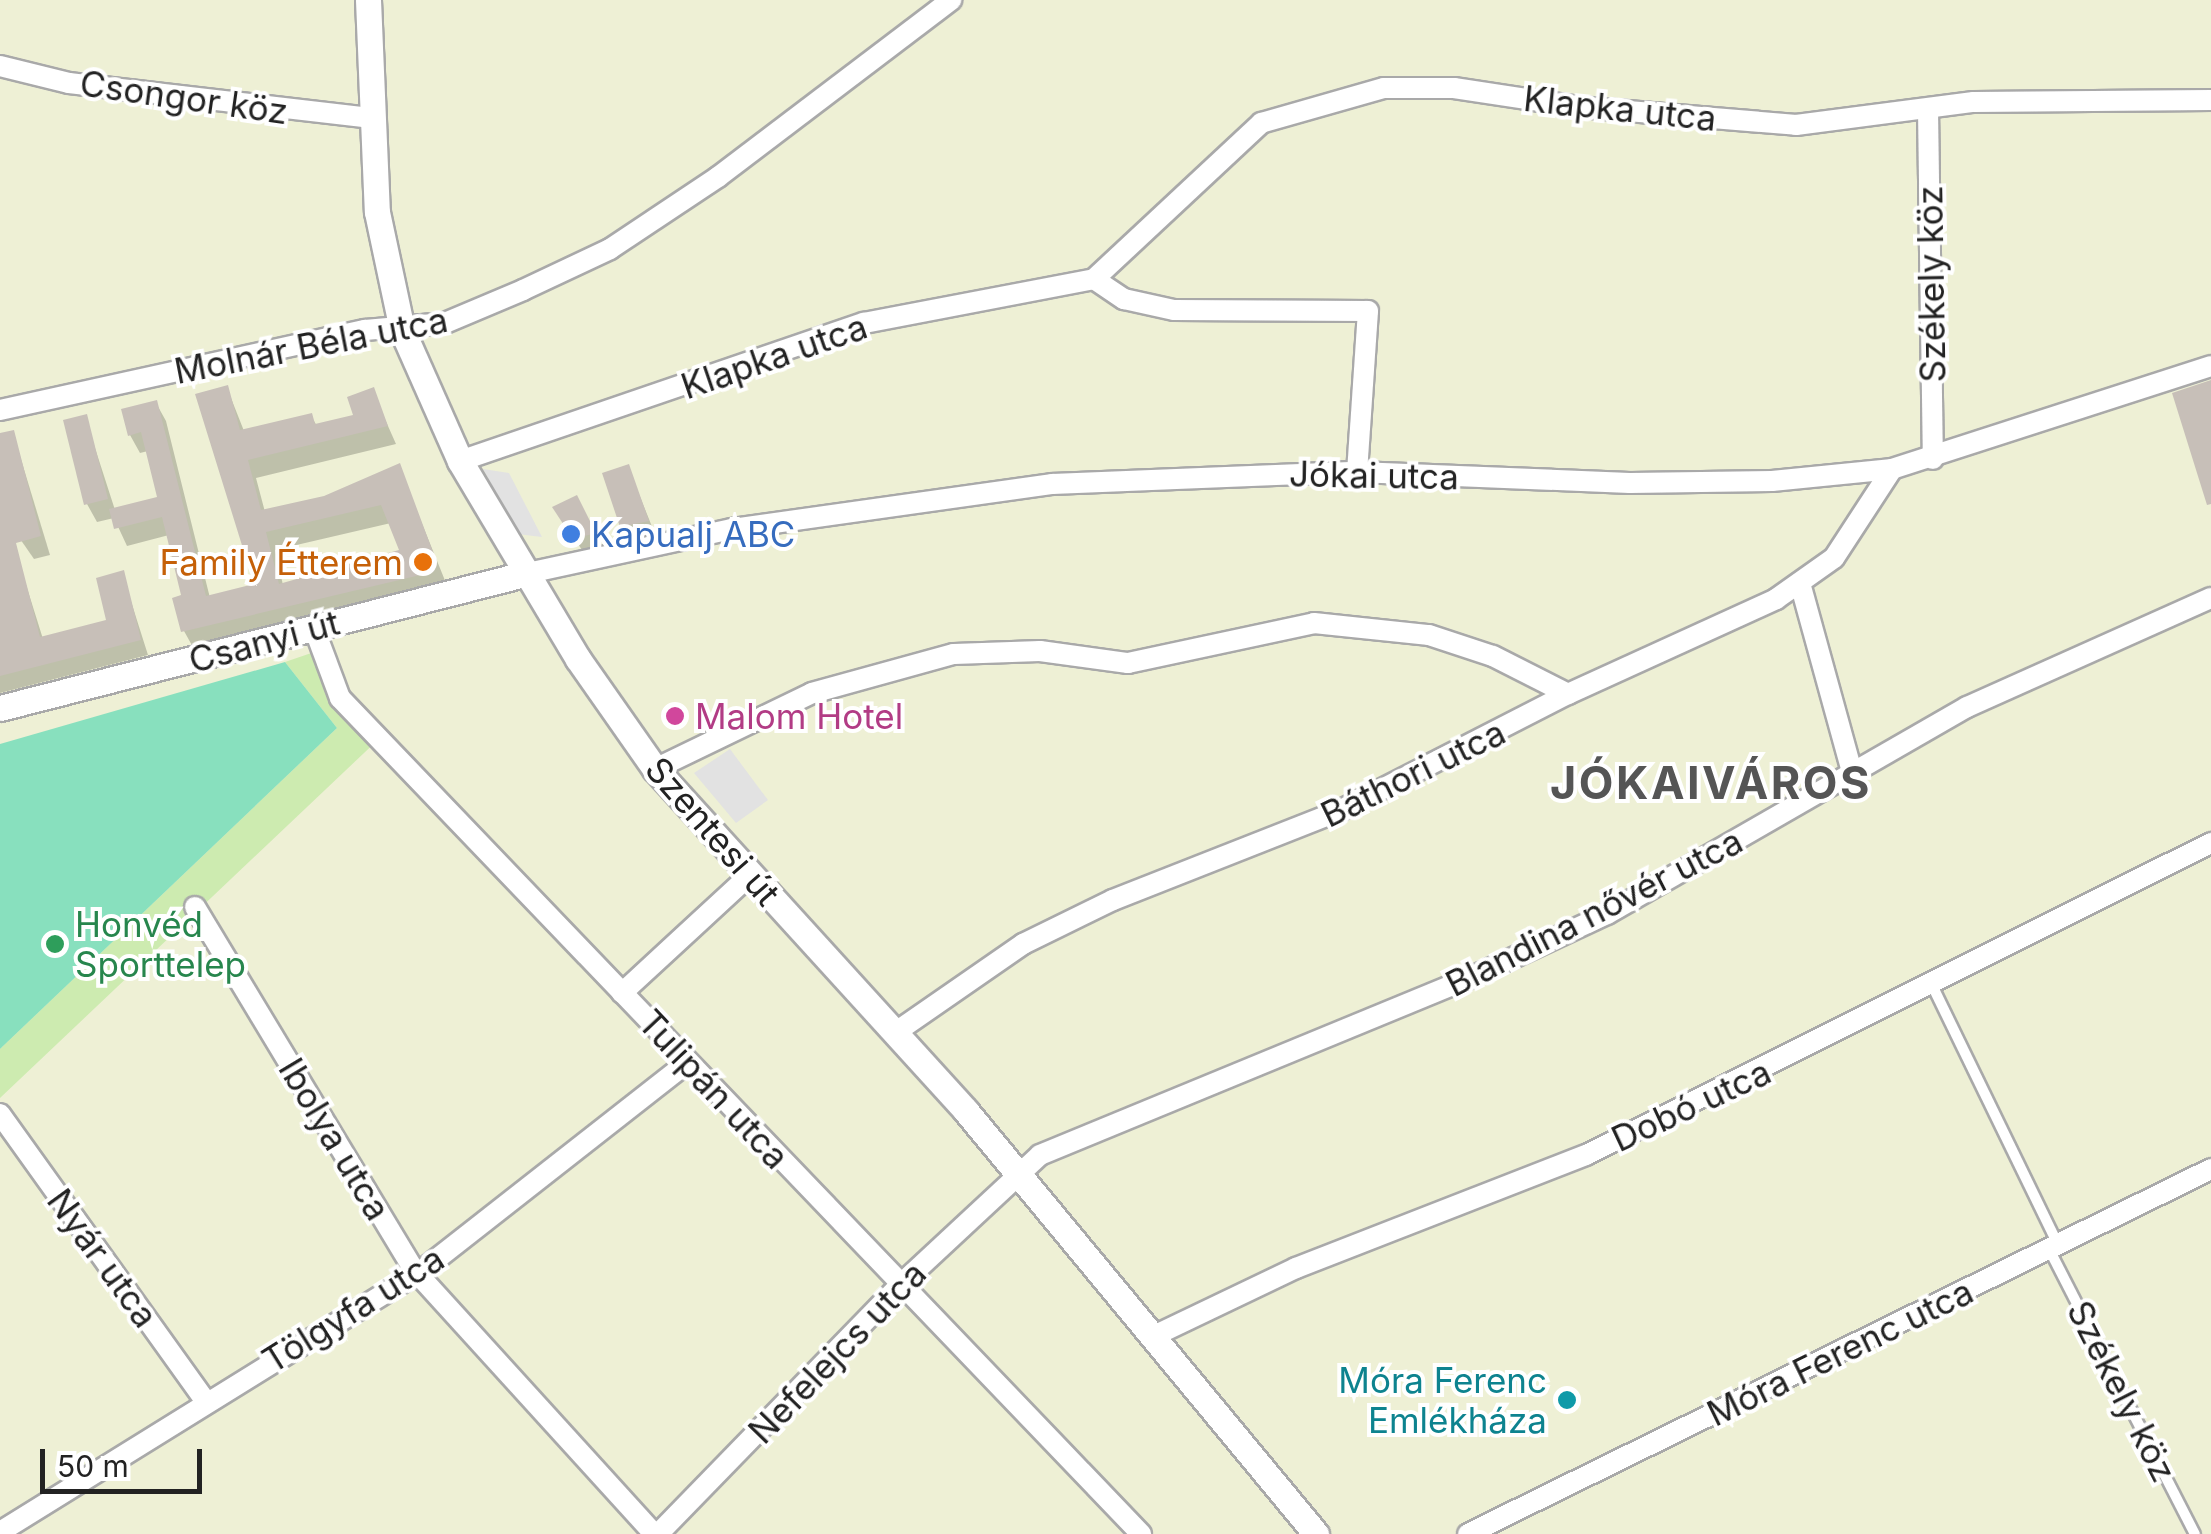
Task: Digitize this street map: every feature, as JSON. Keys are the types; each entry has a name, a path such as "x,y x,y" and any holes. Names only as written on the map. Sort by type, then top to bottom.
{"street":[{"name":"Szentesi út","path":"368,0 370,118 385,268 402,330 460,461 528,573 655,768 1018,1172 1316,1534"},
{"name":"Molnár Béla utca","path":"0,410 365,330 402,330 446,323 610,249 718,178 951,0"},
{"name":"Csongor köz","path":"0,66 70,83 370,118"},
{"name":"Klapka utca","path":"460,461 864,323 1094,278 1261,123 1384,88 1454,88 1579,107 1796,125 1928,108 2091,98 2211,100"},
{"name":"Székely köz","path":"1928,108 1933,459"},
{"path":"1094,278 1124,299 1174,310 1368,311 1356,472"},
{"name":"Jókai utca","path":"528,573 732,529 1052,484 1356,472 1630,483 1772,481 1892,469 1933,459 2211,366"},
{"name":"Báthori utca","path":"896,1032 1023,944 1113,900 1339,811 1800,582 1834,558 1892,469"},
{"name":"Csanyi út","path":"0,708 528,573"},
{"path":"1800,582 1853,774"},
{"name":"Blandina nővér utca","path":"1018,1172 1040,1155 1472,977 1608,914 1967,707 2211,598"},
{"path":"655,768 812,693 954,654 1040,651 1128,663 1314,622 1429,635 1493,656 1568,694"},
{"name":"Tulipán utca","path":"314,628 329,682 353,712 899,1286 1141,1534"},
{"name":"Dobó utca","path":"1156,1336 1296,1268 1586,1154 2211,844"},
{"path":"622,993 750,876"},
{"name":"Ibolya utca","path":"195,907 417,1273 656,1534"},
{"name":"Tölgyfa utca","path":"0,1532 417,1273 688,1062"},
{"name":"Nyár utca","path":"0,1114 206,1402"},
{"name":"Móra Ferenc utca","path":"1468,1534 2211,1169"},
{"name":"Nefelejcs utca","path":"656,1534 899,1286 1018,1172"}],"lane":[{"name":"Székely köz","path":"1932,983 2054,1246 2195,1534"}],"green space":[{"path":"0,0 2211,0 2211,1534 0,1534"},
{"path":"326,648 335,680 383,735 0,1098 0,1049 337,728 285,662"},
{"name":"Honvéd Sporttelep","path":"285,662 337,728 0,1049 0,744"}],"shaded area":[{"path":"483,469 509,473 542,537 517,534"},
{"path":"730,749 768,800 736,823 694,773"}],"building":[{"path":"2211,380 2211,504 2207,505 2172,393"},
{"path":"228,385 240,430 312,413 315,424 353,415 347,397 374,387 388,426 248,460 261,510 324,496 400,463 437,563 433,572 181,632 172,598 181,595 162,517 114,529 109,509 157,497 141,432 128,436 121,409 157,400 206,596 254,584 195,394","holes":["381,505 399,550 279,584 266,532"]},
{"path":"87,414 108,499 84,505 63,420"},
{"path":"14,430 41,536 16,543 40,637 106,620 96,578 124,570 141,640 0,676 0,433"},
{"path":"629,464 649,521 620,527 602,473"},
{"path":"577,495 596,533 573,539 552,507"}],"place":[{"name":"Kapualj ABC","path":"571,534"},
{"name":"Family Étterem","path":"423,562"},
{"name":"Malom Hotel","path":"675,716"},
{"name":"Honvéd Sporttelep","path":"55,944"},
{"name":"Móra Ferenc Emlékháza","path":"1567,1400"}],"district":[{"name":"JÓKAIVÁROS","path":"1711,783"}]}
